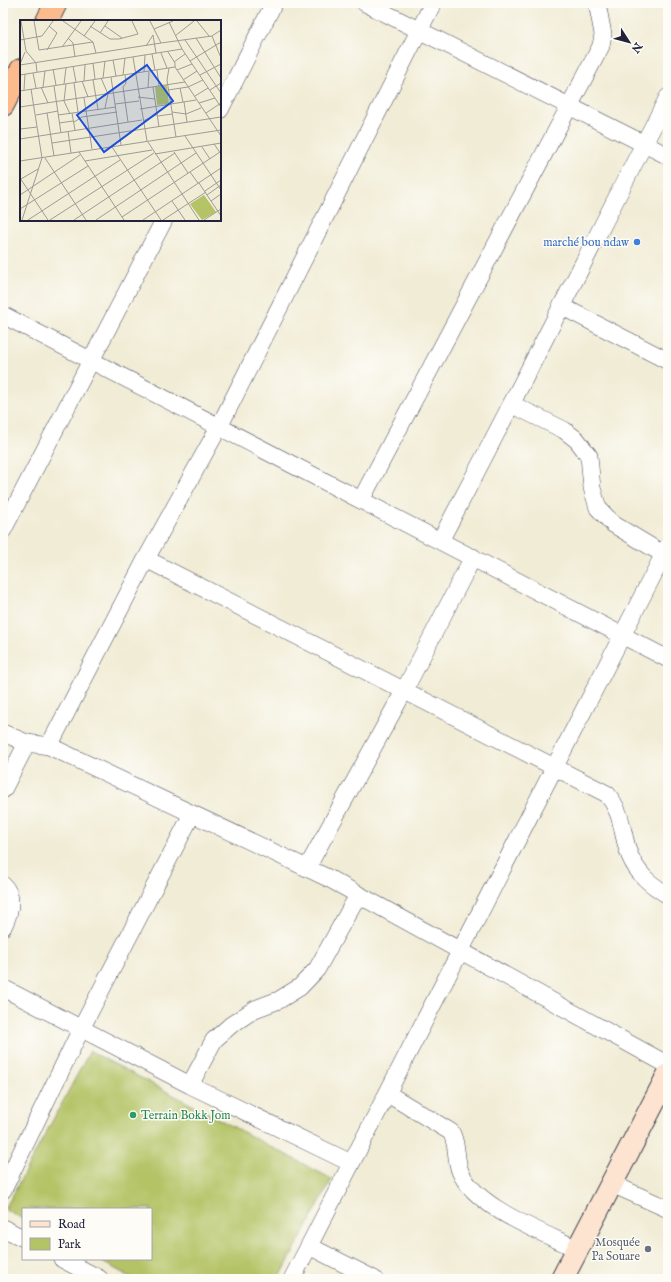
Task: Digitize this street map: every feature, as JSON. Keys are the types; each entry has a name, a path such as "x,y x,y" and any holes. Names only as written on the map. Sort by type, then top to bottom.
{"highway":[{"path":"48,20 56,3"},
{"path":"3,105 20,72"}],"main road":[{"path":"562,1279 668,1075"}],"street":[{"path":"221,108 274,3"},
{"path":"365,3 668,156"},
{"path":"49,746 146,559 219,427 433,3"},
{"path":"361,500 601,46 603,34 597,3"},
{"path":"440,541 513,405 561,306 668,97"},
{"path":"3,530 163,221"},
{"path":"561,306 668,361"},
{"path":"3,315 668,659"},
{"path":"292,1279 622,635 666,553 613,524 598,508 592,488 589,456 577,440 564,430 513,405"},
{"path":"307,868 404,691 472,557"},
{"path":"146,559 607,794 616,804 630,856 639,872 652,885 668,895"},
{"path":"3,734 28,743 49,746 307,868 668,1065"},
{"path":"3,790 28,743"},
{"path":"3,1190 81,1029 192,814"},
{"path":"3,885 9,891 11,904 3,928"},
{"path":"190,1085 214,1040 231,1025 255,1010 279,1000 300,987 317,969 358,895"},
{"path":"3,988 190,1085 351,1163"},
{"path":"388,1094 451,1132 456,1141 456,1152 461,1172 478,1196 495,1208 577,1249"},
{"path":"612,1184 668,1209"},
{"path":"3,1228 22,1238"},
{"path":"309,1246 374,1279"},
{"path":"64,1260 100,1279"}],"green space":[{"name":"Terrain Bokk Jom","path":"90,1051 332,1179 279,1279 134,1279 99,1260 152,1260 152,1208 22,1208 22,1218 5,1209"}],"place":[{"name":"marché bou ndaw","path":"637,242"},
{"name":"Terrain Bokk Jom","path":"133,1115"},
{"name":"Mosquée Pa Souare","path":"648,1249"}]}
